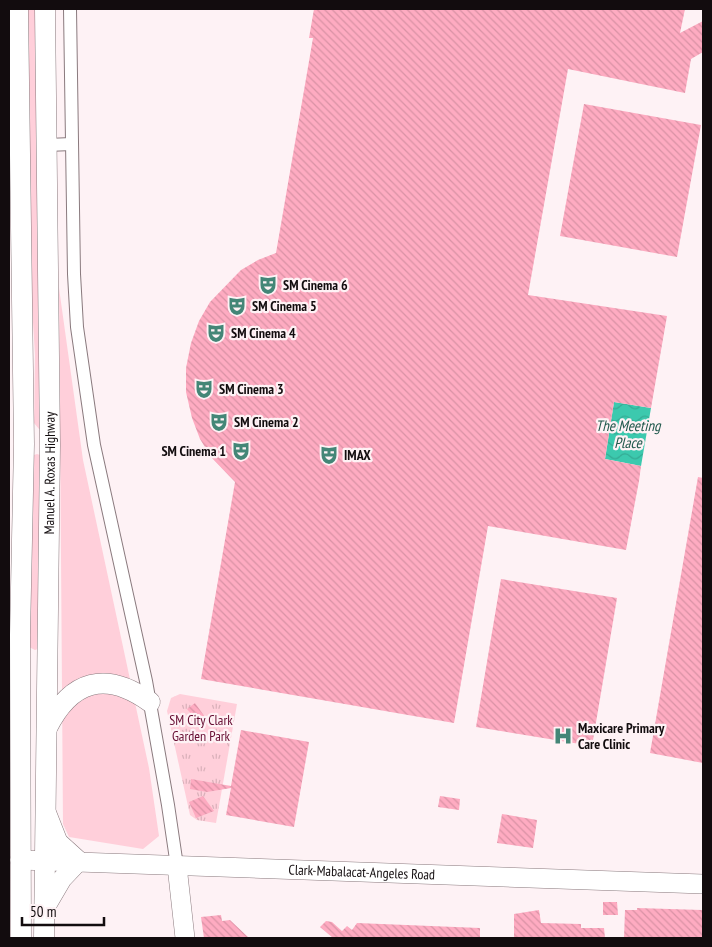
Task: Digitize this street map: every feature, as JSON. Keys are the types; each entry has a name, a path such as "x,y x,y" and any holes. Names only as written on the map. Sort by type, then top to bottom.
{"main road":[{"name":"Manuel A. Roxas Highway","path":"18,9 24,444 20,635 20,938"},
{"name":"Manuel A. Roxas Highway","path":"44,938 50,427 45,9"},
{"path":"22,301 27,311 31,439 37,442 44,440 50,427"},
{"path":"46,730 56,711 70,694 83,687 118,684 135,691 150,702"},
{"path":"45,908 58,886 79,861 58,842 46,811"},
{"name":"Clark-Mabalacat-Angeles Road","path":"20,860 46,859 177,866 703,884"},
{"path":"177,866 185,938"}],"street":[{"path":"70,9 74,274 77,327 94,445 150,702 177,866"},
{"path":"47,145 72,144"}],"green space":[{"path":"26,9 40,9 41,429 34,423 35,355 29,257"},
{"path":"59,288 83,460 149,768 159,836 143,849 69,837 63,824"},
{"path":"34,455 40,455 38,649 35,650 29,647"},
{"name":"SM City Clark Garden Park","path":"180,694 237,704 216,823 197,820 190,815 167,711 171,698"}],"water":[{"name":"The Meeting Place","path":"614,402 651,408 641,466 605,459"}],"building":[{"path":"314,9 685,9 680,33 703,21 703,52 691,59 685,93 568,69 528,295 667,316 651,408 614,402 605,459 641,466 639,481 626,550 488,526 454,723 201,679 235,482 211,457 200,439 192,418 186,392 186,368 191,343 199,321 210,302 241,270 258,260 276,253 313,38 309,38"},
{"path":"584,104 701,125 677,257 560,236"},
{"path":"698,477 703,478 703,763 650,753"},
{"path":"501,579 617,598 592,746 476,727"},
{"path":"195,703 205,717 198,722 187,709"},
{"path":"241,730 309,742 294,827 226,815 231,788 207,792 190,789 191,779 231,786"},
{"path":"203,796 214,811 196,818 189,802"},
{"path":"440,796 460,799 459,810 438,807"},
{"path":"502,814 537,820 533,848 497,843"},
{"path":"603,902 617,902 618,915 603,915"},
{"path":"637,908 702,910 702,938 624,938 625,910 637,910"},
{"path":"539,910 541,923 581,924 581,928 604,928 605,938 514,938 514,914"},
{"path":"221,915 222,921 230,920 249,938 204,938 201,917"},
{"path":"326,921 332,922 342,931 347,926 352,930 357,923 480,928 480,938 333,938 320,927"}],"place":[{"name":"SM Cinema 6","path":"268,285"},
{"name":"SM Cinema 5","path":"237,306"},
{"name":"SM Cinema 4","path":"216,333"},
{"name":"SM Cinema 3","path":"204,389"},
{"name":"SM Cinema 2","path":"219,422"},
{"name":"SM Cinema 1","path":"241,451"},
{"name":"IMAX","path":"329,455"},
{"name":"Maxicare Primary Care Clinic","path":"563,736"}]}
